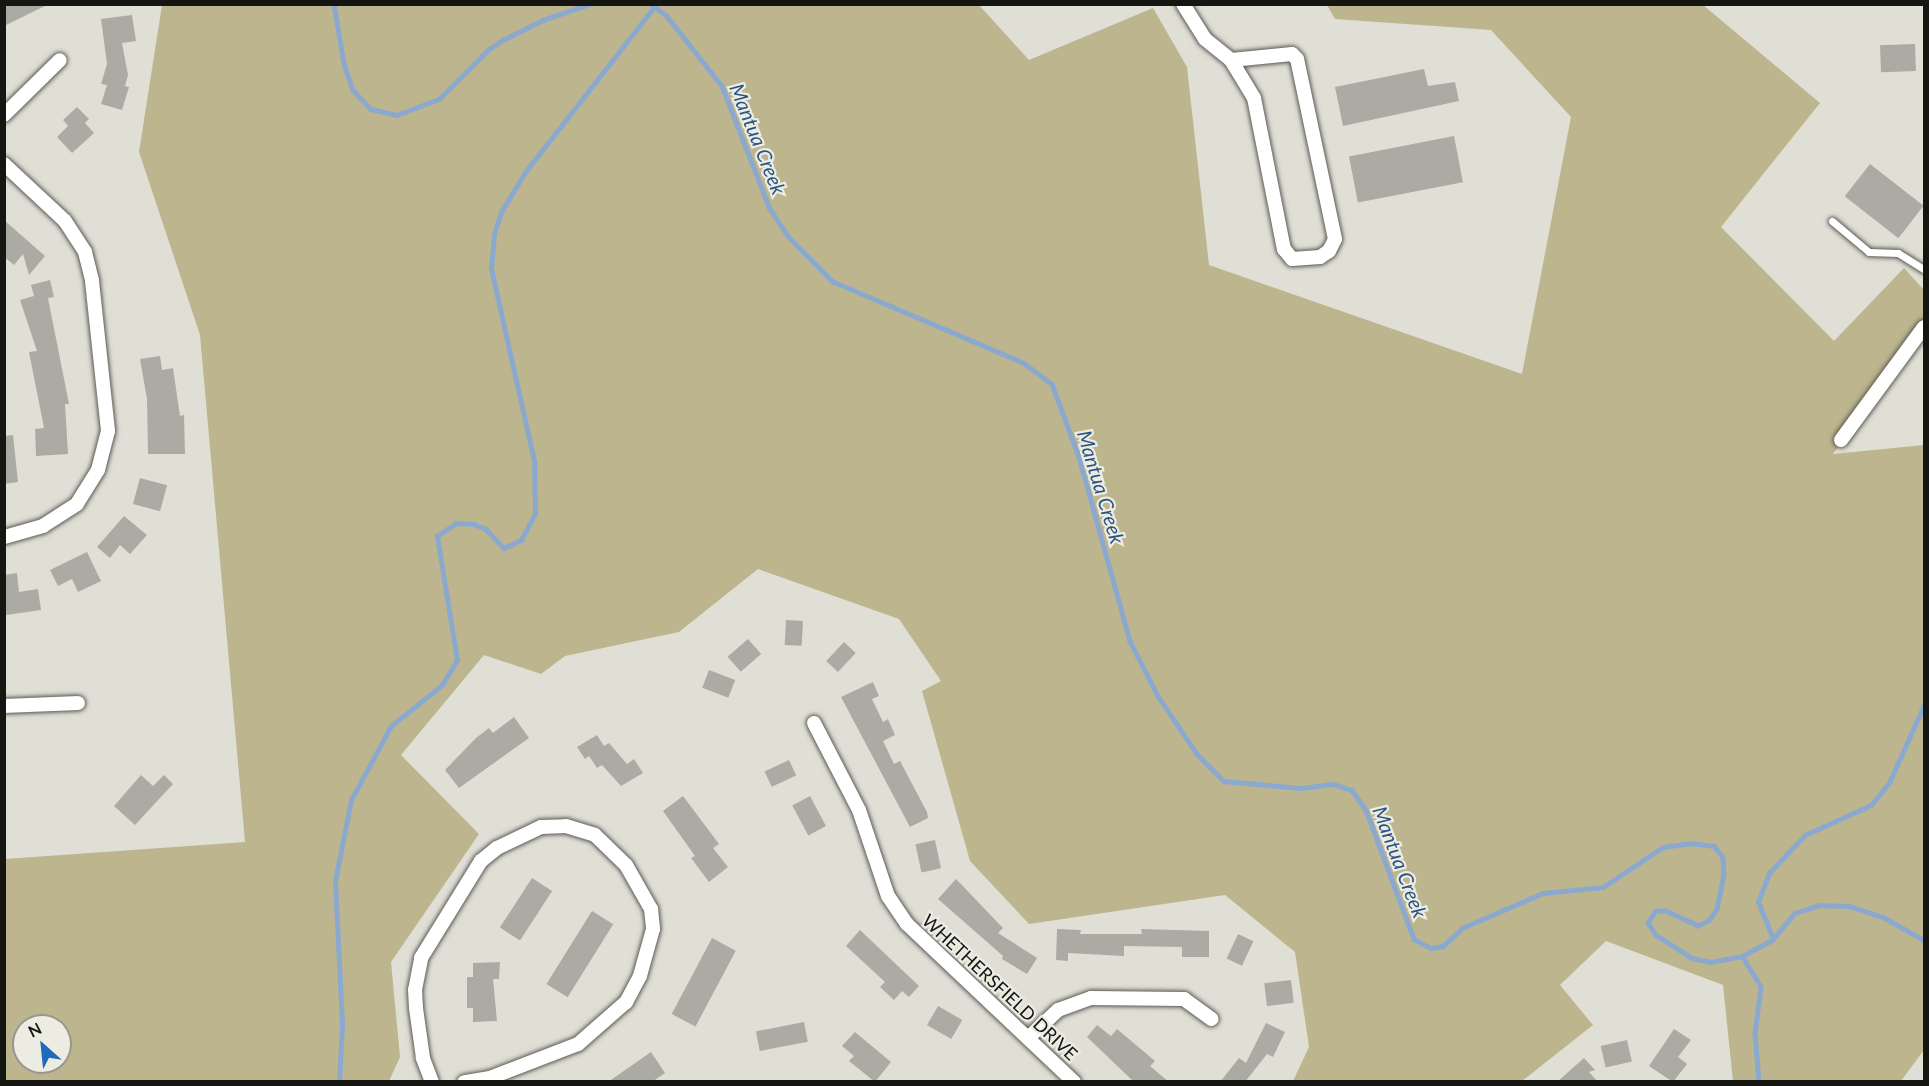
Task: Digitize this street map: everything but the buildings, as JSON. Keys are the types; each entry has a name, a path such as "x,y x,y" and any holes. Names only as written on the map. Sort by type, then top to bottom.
{"street":[{"path":"1183,4 1205,39 1231,60 1254,98 1284,249 1292,259 1320,257 1329,251 1335,239 1297,59 1292,54 1231,60"},
{"path":"4,116 60,60"},
{"path":"4,164 64,220 85,252 92,281 108,431 99,470 77,504 43,526 4,537"},
{"path":"1840,440 1924,327"},
{"path":"4,706 78,703"},
{"name":"WHETHERSFIELD DRIVE","path":"814,723 859,810 888,896 907,924 924,944 1074,1082"},
{"path":"432,1082 423,1058 414,990 421,958 481,861 497,848 541,827 566,826 595,835 626,865 651,909 653,929 640,976 626,1002 578,1044 490,1078 464,1082"},
{"path":"1028,1038 1058,1010 1091,998 1184,999 1212,1019"}],"lane":[{"path":"1832,221 1869,252 1898,253 1924,269"}],"shaded area":[{"path":"162,5 979,5 1029,60 1153,8 1187,67 1209,265 1522,374 1571,117 1491,30 1335,19 1327,5 1703,5 1820,103 1721,227 1834,341 1904,268 1924,290 1924,329 1833,454 1924,445 1924,1050 1901,1081 1733,1081 1723,985 1606,941 1560,985 1593,1025 1522,1081 1293,1081 1309,1047 1295,952 1225,895 1029,924 970,861 922,691 941,681 899,619 758,569 679,632 565,656 541,674 484,655 401,755 479,834 391,962 400,1057 389,1081 5,1082 5,859 245,842 200,335 139,152"}],"waterway":[{"name":"Mantua Creek","path":"334,4 344,64 353,90 371,109 397,115 439,99 489,49 503,40 543,20 590,4"},
{"name":"Mantua Creek","path":"651,4 666,15 722,86 770,209 788,236 832,281 1024,363 1052,384 1079,457 1130,641 1158,696 1197,754 1224,781 1301,788 1333,784 1352,790 1366,810 1414,939 1431,948 1443,946 1462,928 1543,893 1603,887 1663,847 1690,843 1714,846 1723,857 1724,874 1717,909 1709,921 1698,926 1666,911 1656,911 1648,923 1656,935 1692,958 1711,962 1742,956 1772,940 1795,913 1819,905 1849,906 1883,917 1924,940"},
{"path":"339,1082 342,1024 335,881 351,800 391,726 442,685 457,660 437,536 456,523 474,524 486,529 504,548 521,540 535,514 534,461 491,269 494,234 501,212 526,171 655,6"},
{"path":"1773,939 1758,902 1769,873 1805,835 1871,805 1889,783 1924,705"},
{"path":"1742,956 1761,987 1755,1033 1759,1082"}]}
